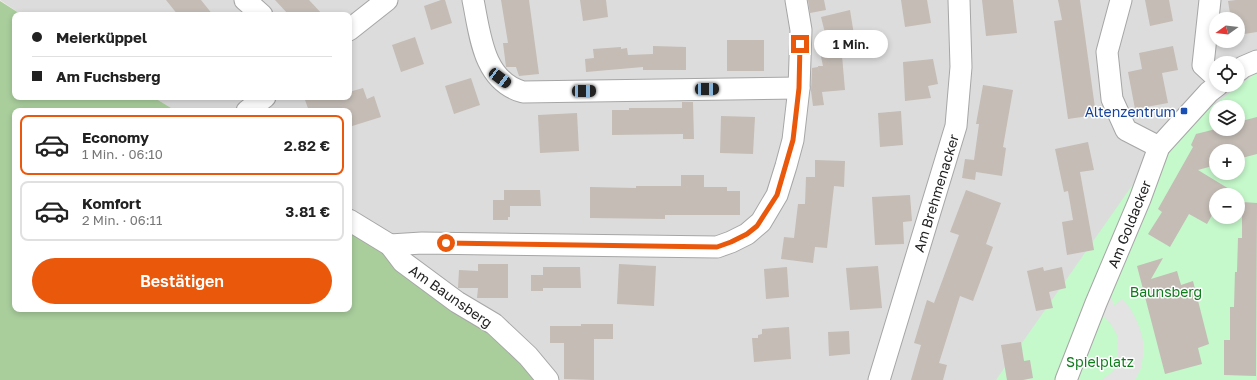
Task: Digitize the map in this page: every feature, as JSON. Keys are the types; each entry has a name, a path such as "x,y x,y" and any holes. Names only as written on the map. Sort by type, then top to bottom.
{"street":[{"path":"245,0 259,12"},
{"path":"352,28 387,0"},
{"path":"473,0 485,53 491,68 500,78 514,89 523,92 799,88"},
{"path":"390,245 422,243 717,247 747,234 761,222 777,195 793,140 799,88 801,30 796,0"},
{"name":"Am Brehmenacker","path":"879,380 956,126 961,67 959,0"},
{"path":"1121,0 1107,52 1112,99 1126,130 1159,147"},
{"path":"1209,71 1202,65 1210,0"},
{"path":"1245,66 1257,62"},
{"name":"Am Goldacker","path":"1066,380 1099,296 1140,199 1159,147 1209,92"},
{"path":"251,108 261,100"},
{"name":"Am Baunsberg","path":"352,222 390,245 403,262 457,302 494,324 528,356 548,380"}],"shaded area":[{"path":"0,0 1257,0 1257,380 544,380 352,222 352,108 171,108 158,100 352,100 352,12 18,12"},
{"path":"1111,296 1114,306 1122,299 1130,308 1140,329 1143,341 1143,356 1141,368 1135,380 1102,380 1114,370 1118,358 1117,335 1103,315"}],"green space":[{"path":"0,1 17,12 12,12 12,100 158,100 171,108 12,108 12,312 352,312 352,222 427,268 544,380 0,380"},
{"name":"Baunsberg","path":"1257,72 1257,380 996,380 1159,147 1209,109 1209,136 1245,136 1245,100 1220,100 1231,92 1245,92 1245,81"}],"building":[{"path":"166,0 201,0 211,12 176,12"},
{"path":"275,0 309,0 320,12 286,12"},
{"path":"445,0 452,23 431,30 424,6"},
{"path":"501,0 529,0 539,74 519,76 516,67 506,67 503,43 508,43"},
{"path":"580,0 606,0 608,17 583,21"},
{"path":"808,0 824,0 826,10 810,13"},
{"path":"901,0 927,0 931,23 905,27"},
{"path":"982,0 1013,0 1017,33 986,36"},
{"path":"1058,0 1080,0 1096,115 1068,119 1054,21 1062,20"},
{"path":"1145,0 1169,0 1173,21 1150,26"},
{"path":"1257,0 1257,32 1245,34 1245,12 1230,12 1228,1"},
{"path":"850,10 855,41 841,44 845,90 822,92 824,105 813,106 811,91 812,68 818,67 819,76 818,66 823,66 818,43 827,41 821,17"},
{"path":"415,37 424,64 401,72 392,45"},
{"path":"727,40 764,40 764,71 727,71"},
{"path":"653,46 686,47 686,70 643,70 643,67 586,72 585,59 594,58 593,49 621,47 621,49 627,48 628,55 653,54"},
{"path":"1173,46 1178,70 1162,73 1168,103 1135,109 1128,72 1142,69 1139,53"},
{"path":"933,59 938,84 928,86 931,98 905,101 903,62"},
{"path":"471,78 480,105 454,114 445,86"},
{"path":"983,85 1013,90 1003,147 1006,148 1002,176 976,172 975,180 962,178 965,159 974,160 979,124 976,124"},
{"path":"363,88 367,99 374,96 381,117 352,126 352,108 308,108 305,100 352,100 352,91"},
{"path":"682,102 693,102 694,139 683,139 683,134 612,135 612,110 629,110 629,108 682,108"},
{"path":"901,111 903,145 880,147 878,113"},
{"path":"577,113 579,151 540,153 538,115"},
{"path":"721,116 755,117 753,154 720,153"},
{"path":"1257,117 1257,154 1245,157 1245,144 1209,144 1209,167 1198,170 1209,177 1209,180 1214,180 1228,188 1209,188 1209,220 1207,224 1189,214 1170,247 1148,234 1162,212 1158,209 1193,147 1191,145 1196,134 1209,131 1209,136 1245,136 1245,120"},
{"path":"1088,142 1094,170 1080,172 1094,250 1067,255 1062,222 1073,220 1068,191 1064,192 1055,149"},
{"path":"815,160 845,161 844,187 834,186 827,248 815,247 813,263 781,259 784,237 794,238 798,204 805,204 806,177 815,177"},
{"path":"681,175 704,175 704,187 727,187 727,191 740,191 740,215 665,215 665,219 590,218 590,187 636,188 636,186 681,186"},
{"path":"504,190 540,190 541,206 510,206 510,217 508,217 508,220 493,220 493,200 504,200"},
{"path":"966,190 1001,203 986,244 993,247 973,301 960,296 939,363 947,365 943,380 911,380 921,345 914,343 927,300 934,303 959,235 950,232"},
{"path":"910,195 912,221 903,222 904,244 875,245 872,197"},
{"path":"1245,202 1257,203 1256,376 1224,375 1224,340 1230,340 1230,307 1234,307 1238,238 1242,238 1242,224 1245,224"},
{"path":"1163,258 1151,279 1177,271 1181,285 1193,281 1209,344 1198,348 1202,364 1165,374 1137,266"},
{"path":"478,264 508,264 508,298 477,298 478,288 458,288 459,270 478,271"},
{"path":"619,264 656,266 654,306 617,304"},
{"path":"878,266 882,308 850,310 846,268"},
{"path":"543,267 580,267 581,288 543,288 543,291 531,291 531,275 543,275"},
{"path":"787,267 789,297 766,299 764,269"},
{"path":"1043,267 1044,271 1062,267 1066,288 1049,292 1053,308 1036,311 1027,271"},
{"path":"581,324 613,324 613,339 594,339 594,380 564,379 564,343 550,343 550,326 581,326"},
{"path":"789,327 791,359 754,362 752,338 758,338 758,335 762,334 762,329"},
{"path":"849,331 850,354 829,356 828,332"},
{"path":"1021,342 1024,361 1030,360 1033,378 1023,380 1007,380 1001,345"}],"place":[{"name":"Altenzentrum","path":"1184,111"}],"route":[{"path":"446,243 717,247 747,234 761,222 777,195 786,166 793,140 799,88 800,44"}],"park label":[{"name":"Spielplatz","path":"1100,361"}]}
